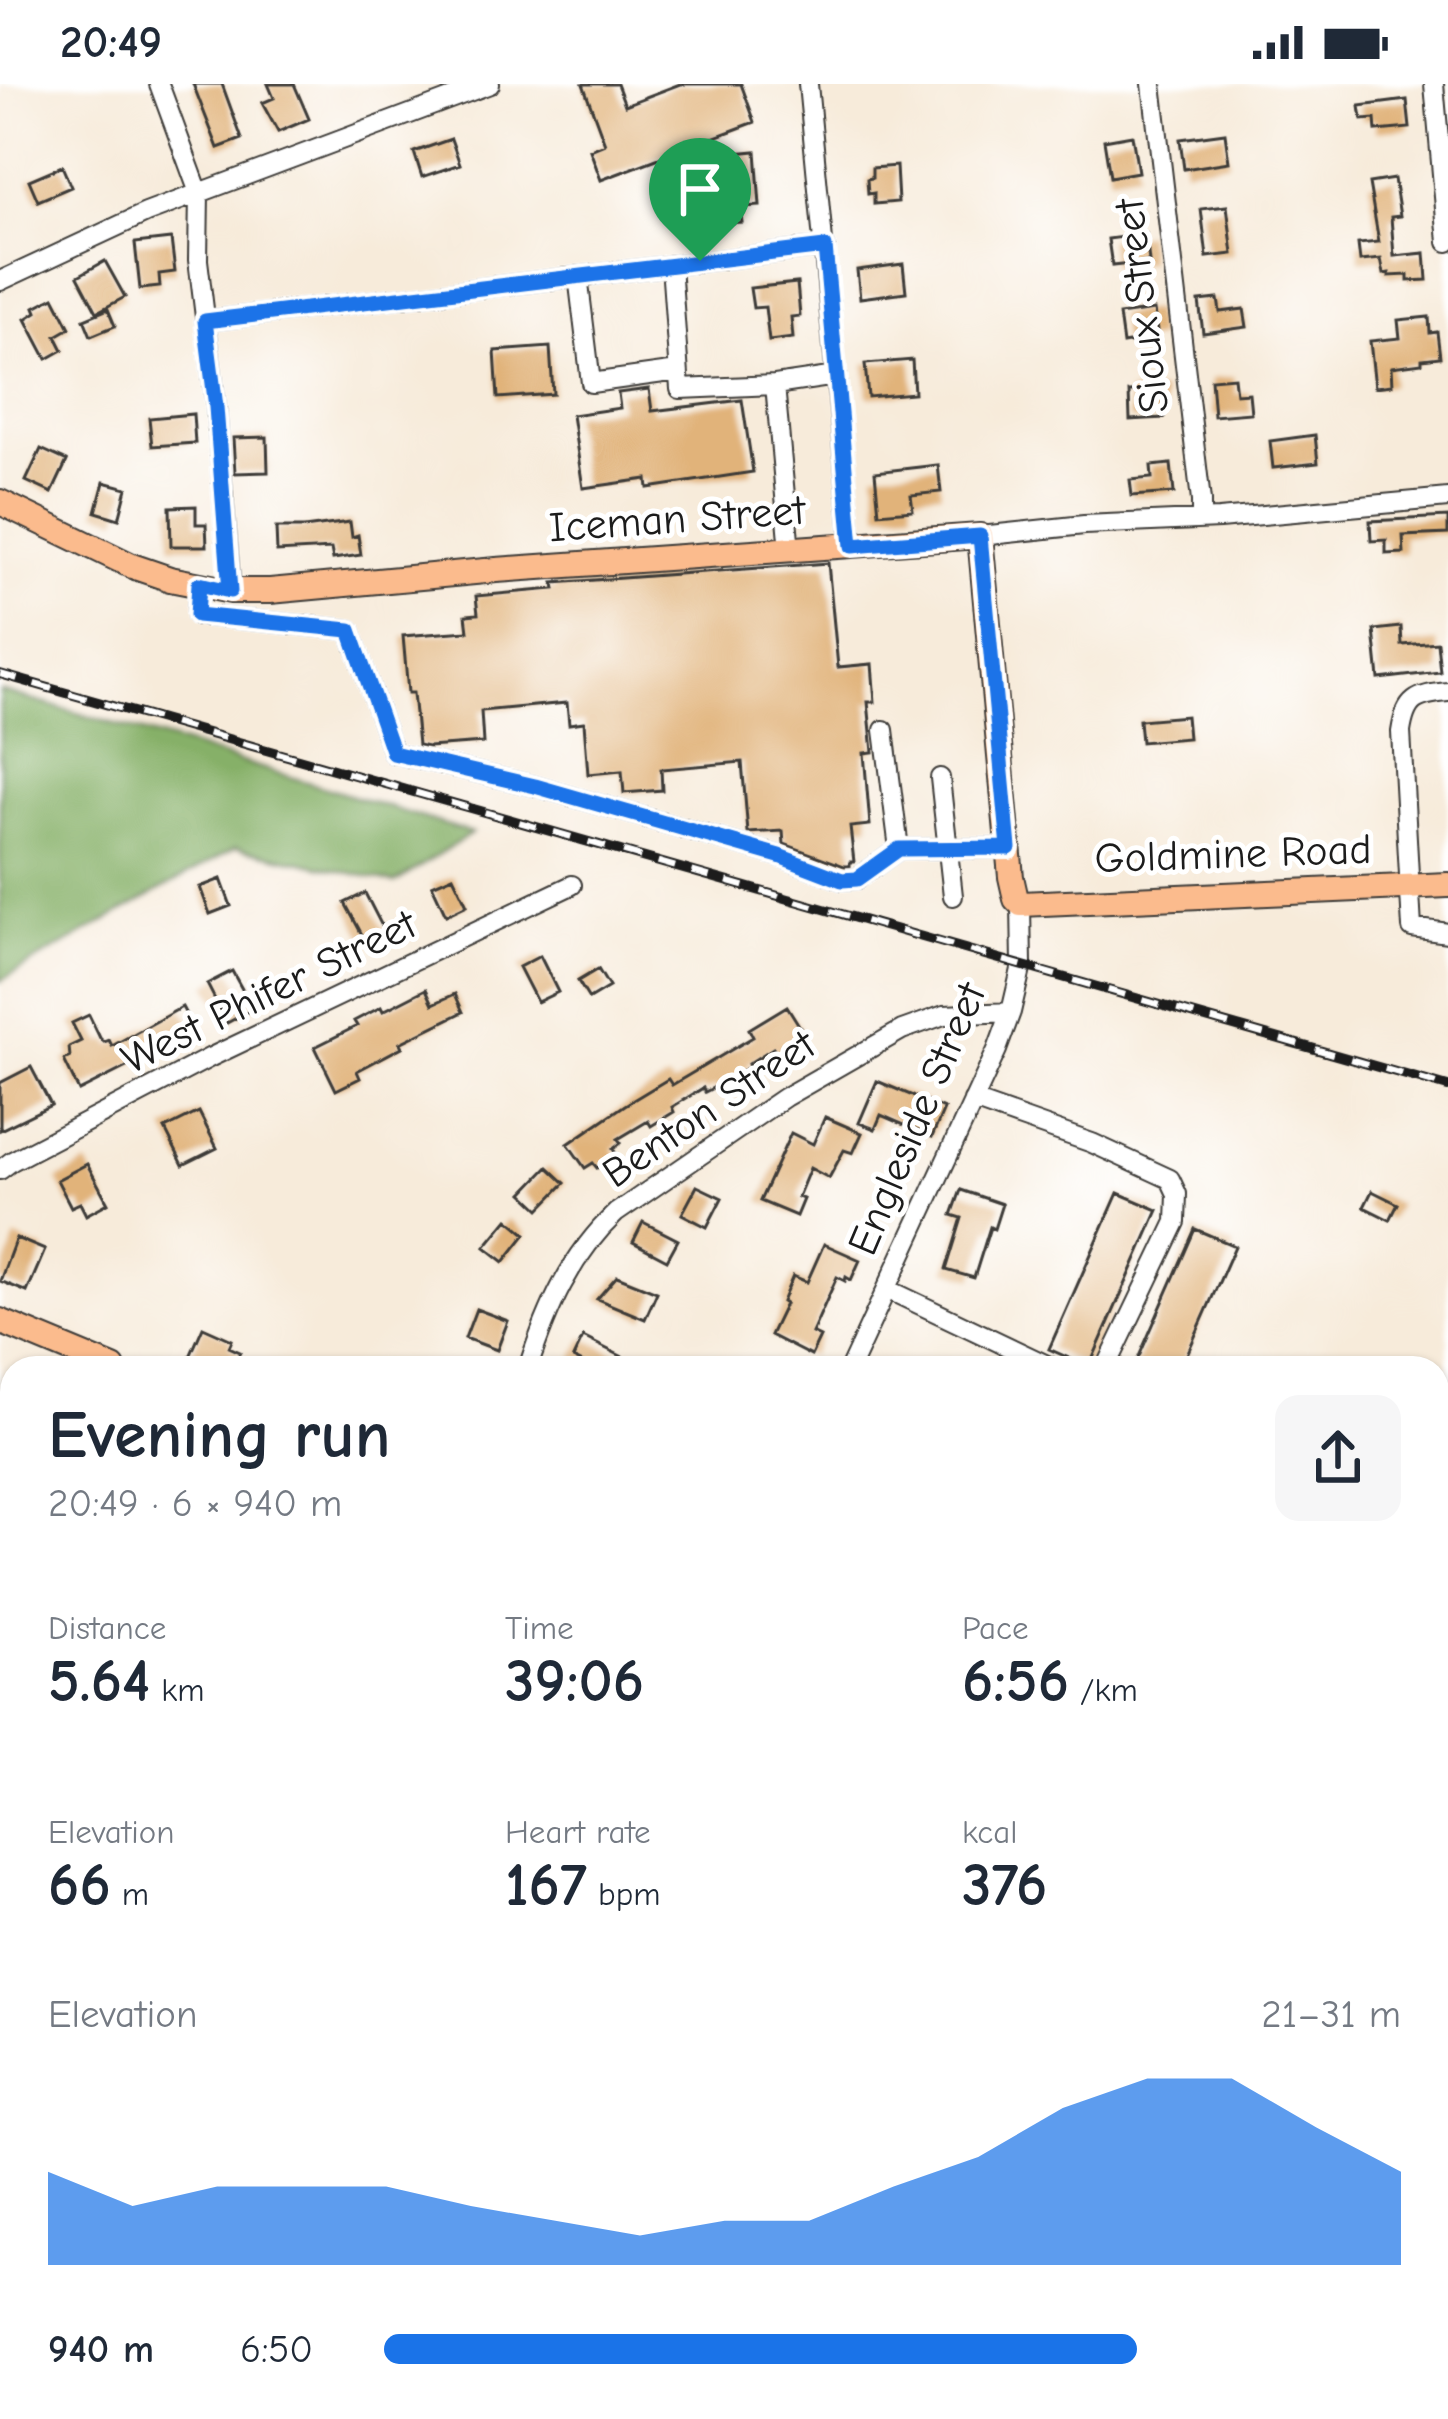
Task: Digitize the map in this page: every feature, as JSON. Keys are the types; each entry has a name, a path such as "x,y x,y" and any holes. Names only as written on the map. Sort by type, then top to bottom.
{"main road":[{"name":"Iceman Street","path":"0,502 132,566 230,591 270,592 496,570 980,536"},
{"name":"Engleside Street","path":"980,536 1011,877 1021,904"},
{"name":"Goldmine Road","path":"1021,904 1448,885"},
{"path":"0,1321 84,1356"}],"street":[{"path":"159,84 199,193 198,260 216,407 230,591"},
{"path":"0,281 146,213 490,84"},
{"path":"808,84 852,546"},
{"name":"Sioux Street","path":"1153,84 1201,519"},
{"path":"1435,84 1448,242"},
{"path":"205,321 825,247"},
{"path":"671,265 680,389 775,386 836,376"},
{"path":"578,276 591,383 679,371"},
{"path":"775,386 790,550"},
{"name":"Iceman Street","path":"980,536 1448,498"},
{"path":"199,584 197,615 350,630 393,753 535,786 779,856 842,880 857,879 899,849 1009,848"},
{"path":"1448,692 1418,698 1404,711 1402,732 1412,928 1448,933"},
{"path":"884,730 899,849"},
{"path":"940,778 952,896"},
{"name":"West Phifer Street","path":"0,1171 211,1058 572,885"},
{"name":"Engleside Street","path":"856,1356 1011,1012 1022,965 1021,904"},
{"name":"Benton Street","path":"532,1356 567,1272 593,1234 616,1213 784,1097 886,1038 944,1015 1011,1012"},
{"path":"973,1101 1092,1143 1174,1185 1177,1222 1112,1356"},
{"path":"887,1289 1028,1356"}],"green space":[{"path":"0,691 472,833 395,883 236,847 0,981"}],"building":[{"path":"193,84 222,84 242,139 218,148"},
{"path":"268,84 294,84 309,119 278,132 262,103 274,98"},
{"path":"583,84 617,84 625,105 680,84 741,84 755,122 601,180 590,150 605,144"},
{"path":"1407,100 1410,128 1376,131 1375,119 1362,120 1360,106"},
{"path":"1225,133 1229,162 1184,169 1180,139"},
{"path":"1132,135 1138,172 1110,177 1104,140"},
{"path":"451,139 460,164 422,177 414,152"},
{"path":"756,151 760,206 740,207 742,222 727,223 726,208 708,209 703,156"},
{"path":"62,166 71,187 38,201 29,180"},
{"path":"896,166 898,202 874,204 867,179 872,178 872,168"},
{"path":"1394,179 1400,216 1391,217 1394,256 1425,253 1427,280 1408,281 1408,275 1384,274 1381,259 1360,261 1358,244 1379,242 1369,183"},
{"path":"1227,206 1233,254 1207,257 1201,209"},
{"path":"1146,234 1149,262 1112,266 1108,239"},
{"path":"171,239 175,272 159,274 160,287 140,289 135,243"},
{"path":"105,261 125,297 97,312 78,276"},
{"path":"903,264 906,292 860,298 857,270"},
{"path":"797,283 800,316 791,317 793,338 769,341 765,307 753,308 750,288"},
{"path":"54,297 70,328 56,336 63,350 47,359 26,319 37,312 35,307"},
{"path":"1218,299 1220,312 1244,309 1247,327 1203,333 1199,301"},
{"path":"108,309 115,326 91,336 84,319"},
{"path":"1154,310 1158,338 1123,344 1119,315"},
{"path":"1429,317 1430,333 1437,332 1440,357 1391,367 1392,385 1375,387 1370,341 1400,338 1398,320"},
{"path":"550,347 553,394 498,398 495,351"},
{"path":"912,360 914,393 868,397 865,364"},
{"path":"1234,377 1236,394 1249,393 1251,413 1214,416 1211,379"},
{"path":"649,389 652,411 742,400 753,472 648,488 647,479 583,488 572,415 620,408 618,393"},
{"path":"1163,391 1164,418 1130,420 1129,392"},
{"path":"193,414 195,443 152,446 149,418"},
{"path":"1315,435 1318,463 1273,468 1270,441"},
{"path":"267,437 268,472 235,473 233,438"},
{"path":"41,449 67,461 52,493 26,481"},
{"path":"1171,464 1174,493 1132,496 1130,480 1152,478 1151,466"},
{"path":"938,465 941,492 911,495 913,510 879,513 875,472"},
{"path":"104,482 127,488 119,519 96,512"},
{"path":"196,506 196,524 206,524 207,546 171,546 170,507"},
{"path":"1448,517 1448,534 1403,536 1404,553 1386,554 1386,540 1371,541 1370,521"},
{"path":"350,522 361,555 333,559 331,549 277,552 276,528"},
{"path":"828,563 838,667 872,664 875,702 868,702 873,752 864,753 870,825 850,827 854,862 850,866 784,844 783,831 748,833 742,762 661,769 662,790 624,793 622,771 588,774 584,722 569,724 567,703 481,711 483,743 418,745 403,636 468,631 466,615 478,614 476,596 555,589 554,583"},
{"path":"1401,627 1402,645 1437,642 1440,672 1379,679 1374,630"},
{"path":"1186,716 1188,738 1141,742 1139,720"},
{"path":"453,876 467,905 446,915 432,885"},
{"path":"221,879 231,906 210,914 200,887"},
{"path":"365,893 386,934 367,944 345,903"},
{"path":"540,956 558,992 537,1002 519,967"},
{"path":"598,969 609,987 589,999 578,981"},
{"path":"232,971 253,1009 227,1023 207,984"},
{"path":"426,989 433,1004 455,994 463,1012 400,1043 402,1047 357,1071 360,1078 336,1090 315,1047 357,1026 354,1021"},
{"path":"787,1006 802,1030 793,1035 797,1042 777,1054 773,1048 748,1064 740,1072 743,1077 718,1091 703,1088 651,1126 648,1121 618,1139 621,1143 613,1149 617,1155 597,1168 593,1163 585,1168 568,1144 668,1079 672,1085 753,1037 749,1029"},
{"path":"182,1007 197,1035 79,1091 64,1060 70,1057 69,1047 81,1041 72,1023 89,1015 100,1038 112,1046"},
{"path":"31,1067 51,1105 0,1130 0,1083"},
{"path":"877,1081 944,1109 932,1137 881,1115 875,1129 859,1123"},
{"path":"199,1112 217,1148 183,1165 165,1129"},
{"path":"825,1117 862,1133 853,1153 844,1150 829,1178 810,1168 796,1216 760,1201 791,1133 813,1144"},
{"path":"87,1164 108,1203 86,1215 80,1203 71,1207 57,1180"},
{"path":"548,1167 565,1183 540,1209 523,1193"},
{"path":"697,1186 722,1198 707,1227 682,1214"},
{"path":"961,1190 1002,1204 974,1278 946,1270 962,1218 952,1215"},
{"path":"1372,1191 1398,1204 1390,1220 1364,1207"},
{"path":"1118,1193 1158,1210 1094,1356 1065,1356 1049,1349"},
{"path":"508,1219 526,1234 504,1262 485,1247"},
{"path":"643,1222 678,1240 667,1260 633,1242"},
{"path":"1195,1229 1235,1246 1186,1356 1139,1356"},
{"path":"16,1238 45,1250 27,1292 0,1281"},
{"path":"824,1244 860,1260 851,1280 837,1277 812,1333 820,1337 811,1356 770,1335 793,1276 807,1282"},
{"path":"617,1276 657,1292 645,1319 597,1299"},
{"path":"476,1309 508,1321 497,1350 465,1338"},
{"path":"203,1327 232,1340 229,1347 240,1352 238,1356 190,1356"},
{"path":"583,1337 621,1356 574,1356"}],"railway":[{"path":"0,674 1448,1087"}],"route":[{"path":"825,247 852,546 980,536 1009,848 899,849 857,879 842,880 779,856 535,786 393,753 350,630 197,615 199,584 230,591 205,321 700,261 825,247"}]}
